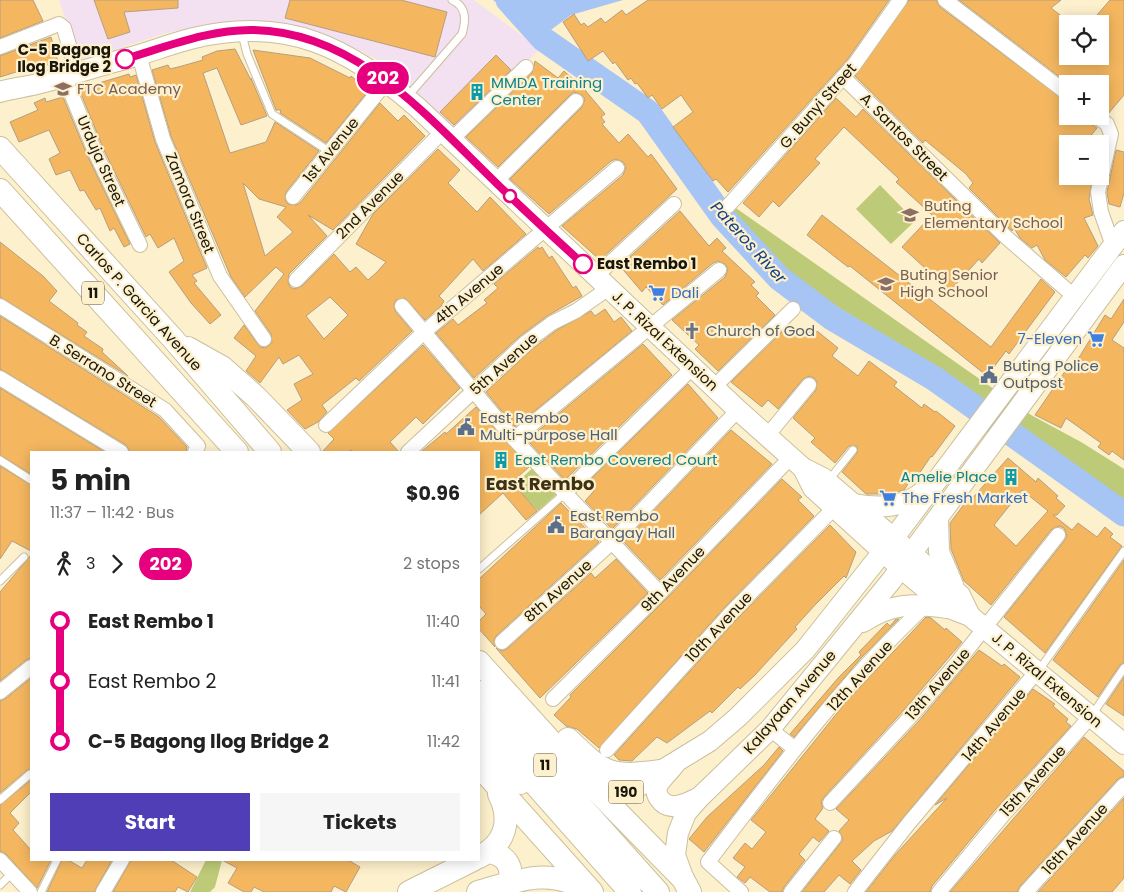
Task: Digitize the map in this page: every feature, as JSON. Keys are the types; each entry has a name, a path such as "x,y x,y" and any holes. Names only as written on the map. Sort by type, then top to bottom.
{"main road":[{"name":"J. P. Rizal Extension","path":"0,92 139,55 194,38 241,31 282,33 314,42 354,59 386,80 448,135 545,229 797,463 828,482 855,526 888,545"},
{"name":"Carlos P. Garcia Avenue","path":"2,151 174,340 269,451"},
{"name":"Carlos P. Garcia Avenue","path":"0,190 236,451"},
{"name":"190","path":"888,545 1119,238"},
{"name":"Kalayaan Avenue","path":"690,888 675,855 678,833 686,813 770,729 906,561 1124,265"},
{"path":"174,340 222,367 256,397 308,451"},
{"path":"187,396 223,451"},
{"name":"J. P. Rizal Extension","path":"797,463 813,488 844,506 954,602 1038,670 1124,744"},
{"path":"844,506 878,507 901,504 922,493 936,481"},
{"path":"846,636 870,617 888,608 908,604 954,602 940,559 937,539 938,518"},
{"path":"851,593 861,558 860,540 855,526"},
{"name":"Kalayaan Avenue","path":"700,797 683,805 671,807 662,803 657,795 657,788 668,767 710,741 774,683 805,650 888,545"},
{"path":"480,644 544,716 595,766 608,772 623,775 668,767"},
{"path":"480,663 588,782 690,888"},
{"name":"11","path":"480,693 658,892"},
{"name":"11","path":"480,722 630,892"},
{"path":"480,749 500,768 555,809 575,853 608,892"},
{"name":"190","path":"588,782 614,793 623,794 668,767"},
{"path":"480,853 499,839 508,821 506,808 482,770"},
{"path":"482,770 592,892"},
{"path":"480,858 503,857 511,870 510,883"},
{"path":"409,892 467,861"},
{"path":"478,892 510,883 548,876 562,878 587,892"}],"street":[{"name":"G. Bunyi Street","path":"728,206 843,77 900,0"},
{"path":"945,0 1059,87"},
{"name":"Urduja Street","path":"0,47 59,24 64,28 70,74 96,154 140,245"},
{"name":"Zamora Street","path":"139,55 164,139 220,276 264,339"},
{"name":"2nd Avenue","path":"296,280 448,135 526,67"},
{"name":"A. Santos Street","path":"843,77 1006,237 1075,297"},
{"name":"1st Avenue","path":"293,197 386,80"},
{"path":"495,182 576,101"},
{"path":"1106,125 1111,134 1098,192 1101,212 1119,238"},
{"name":"4th Avenue","path":"326,425 423,332 616,168"},
{"name":"5th Avenue","path":"409,451 525,343 552,323 576,311 674,204"},
{"path":"514,439 719,270"},
{"name":"B. Serrano Street","path":"0,306 165,410 197,449"},
{"path":"402,306 514,439 564,494 660,593"},
{"path":"714,387 793,309"},
{"path":"564,494 693,367"},
{"path":"0,378 118,451"},
{"path":"767,436 809,385"},
{"name":"8th Avenue","path":"502,642 611,543 738,410"},
{"name":"9th Avenue","path":"553,699 660,593 797,463"},
{"name":"10th Avenue","path":"607,750 731,613 844,506"},
{"name":"13th Avenue","path":"830,803 911,716 978,622 1058,536"},
{"name":"12th Avenue","path":"741,892 708,862 795,749 877,655 927,604"},
{"path":"0,692 30,668"},
{"name":"14th Avenue","path":"855,892 909,823 1038,670"},
{"name":"15th Avenue","path":"939,892 1003,815 1091,716"},
{"path":"770,729 795,749"},
{"name":"16th Avenue","path":"1026,892 1124,785"},
{"path":"791,892 834,838"},
{"path":"0,860 30,892"},
{"path":"103,892 121,861"}],"lane":[{"path":"406,97 462,34 465,14 458,2 452,0"},
{"path":"241,31 247,54 272,114 330,152"},
{"path":"828,482 853,450"},
{"path":"0,460 30,479"},
{"path":"480,568 564,494"},
{"name":"14th Avenue","path":"1038,670 1124,550"},
{"path":"0,582 24,557"},
{"name":"15th Avenue","path":"1091,716 1124,668"},
{"path":"0,800 30,774"},
{"path":"41,892 56,861"},
{"path":"0,885 12,873"}],"shaded area":[{"path":"59,0 474,0 540,49 454,134 384,63 335,38 271,22 206,24 163,34 80,61"}],"green space":[{"path":"880,185 915,221 891,244 856,209"},
{"path":"733,206 1031,415 1081,442 1124,469 1124,500 947,374 836,306 789,271 729,211"},
{"path":"535,466 559,492 538,511 514,485"},
{"path":"206,861 222,861 215,887 210,892 190,892"}],"water":[{"path":"493,0 623,0 571,15 544,35 543,39"}],"building":[{"path":"0,0 33,0 43,21 0,38"},
{"path":"94,0 178,0 178,8 124,12 130,32 108,39"},
{"path":"290,0 401,0 447,12 435,57 285,18"},
{"path":"648,0 889,0 847,60 728,192 716,179 713,181 673,127 693,112 681,95 662,109 652,95 648,98 637,83 635,84 631,78 628,80 615,62 613,64 603,51 588,61 563,22 574,14 581,25 584,23 588,27 601,18 605,23 622,10 626,15"},
{"path":"909,0 936,0 940,7 1059,96 1059,125 1093,125 1097,128 1091,135 1059,135 1059,185 1091,185 1089,199 1093,215 1084,218 1098,246 1088,258 1085,255 1066,277 1045,260 1037,245 1032,248 1020,238 1014,228 1012,231 969,188 973,183 966,174 925,140 923,143 855,76"},
{"path":"959,0 1061,0 1051,8 1060,15 1059,65 1109,65 1109,15 1097,15 1110,0 1124,0 1124,95 1109,113 1109,75 1059,76"},
{"path":"51,37 58,62 43,66 42,64 0,77 0,56"},
{"path":"235,49 251,80 251,78 267,116 241,125 217,68 203,73 230,153 266,142 275,122 319,151 286,192 285,200 288,204 296,205 300,203 380,103 398,121 404,115 425,136 333,230 308,215 327,236 289,274 288,282 290,287 294,289 302,286 334,254 350,272 356,267 368,280 376,273 386,262 356,244 373,214 438,149 460,170 448,183 477,212 490,197 526,234 483,271 473,259 439,296 444,301 441,306 425,320 405,298 396,300 394,304 395,311 412,331 359,381 356,378 322,405 327,412 318,422 305,429 287,410 302,400 294,384 313,374 299,355 283,364 279,357 260,383 246,371 256,356 234,338 244,325 260,347 265,348 272,343 271,334 255,311 284,274 276,267 245,297 231,277 171,136 152,70 168,65 170,69 203,60 202,57 217,51","holes":["243,183 259,199 286,207 277,217 293,232 265,256","330,297 348,315 324,339 306,316"]},
{"path":"253,50 310,58 350,78 351,76 369,90 326,143 280,113 281,110 276,110"},
{"name":"MMDA Training Center","path":"496,55 511,70 454,125 440,112"},
{"path":"535,61 558,78 564,71 585,90 605,114 601,117 605,122 602,124 619,143 628,134 648,157 651,154 677,189 600,260 562,226 623,175 626,167 623,162 616,159 611,161 549,214 510,179 582,107 585,99 582,95 574,92 570,95 498,167 466,137 532,73"},
{"path":"129,74 130,77 136,75 155,142 207,268 192,275 197,281 194,283 221,315 210,324 191,303 169,272 184,261 174,238 158,248 150,234 146,237 104,150 79,89"},
{"path":"63,97 88,157 130,244 124,247 114,228 110,231 100,208 96,210 84,190 80,191 70,170 56,175 49,159 60,153 49,130 19,142 10,122 38,110 34,103 45,98 46,102"},
{"path":"836,98 856,117 863,109 1000,243 982,263 979,259 950,291 902,247 932,215 896,182 899,179 844,127 815,159 820,163 779,207 773,201 759,217 743,203"},
{"path":"1116,150 1124,152 1124,193 1120,207 1109,204 1107,192"},
{"path":"680,211 709,246 717,238 726,248 722,251 755,282 751,285 759,293 756,296 775,315 718,371 695,349 699,345 672,320 725,277 728,269 725,264 718,261 713,263 663,305 646,287 642,292 620,266"},
{"path":"822,215 991,347 1041,279 1055,292 1009,354 1006,351 987,376 850,266 848,267 807,235"},
{"path":"0,242 43,276 57,291 49,301 78,323 77,325 87,332 84,336 103,349 102,352 128,376 0,297"},
{"path":"538,247 539,249 542,247 549,258 552,256 573,288 576,286 582,296 547,316 520,336 474,378 436,333 453,319 458,325 487,303 484,300 498,288 494,284"},
{"path":"1124,299 1124,322 1112,340 1124,348 1124,460 1112,451 1109,455 1098,447 1101,443 1066,418 1061,428 1035,415 1068,367 1070,368 1080,356 1105,315 1111,319"},
{"path":"605,309 614,322 621,317 632,331 515,427 486,392 531,350 557,330 591,311 595,316"},
{"path":"0,316 159,417 187,447 186,451 129,451 126,445 0,369"},
{"path":"790,324 802,337 809,327 816,333 817,331 838,348 832,356 858,376 869,361 897,382 894,386 922,408 924,404 955,426 931,456 913,483 910,481 904,490 889,494 866,494 842,472 857,453 857,446 849,446 835,463 811,442 815,438 793,418 816,390 817,382 814,378 810,376 803,379 778,409 768,400 762,407 731,382"},
{"path":"643,344 672,375 565,480 527,440"},
{"path":"423,345 460,388 423,424 416,417 390,442 398,451 323,451 334,439 328,433"},
{"path":"688,384 718,418 612,529 585,501 594,491 586,484"},
{"path":"0,388 103,451 30,451 30,473 0,455"},
{"path":"476,407 529,467 512,482 537,511 526,520 503,493 480,514 480,451 422,451 445,432 446,434"},
{"path":"731,430 772,464 660,580 624,542"},
{"path":"1008,458 1036,482 1038,478 1058,496 1056,498 1065,506 1057,515 1053,515 1072,530 1078,523 1097,537 1105,527 1113,534 1110,537 1122,546 1045,653 1004,617 1065,540 1067,536 1064,528 1059,526 1051,530 991,605 964,581 951,549 950,523 968,499 970,501","holes":["1022,490 1048,511 1016,546 994,525"]},
{"path":"0,466 30,484 30,550 12,541 0,559"},
{"path":"782,479 802,497 798,500 814,516 725,607 599,748 577,729 566,726 554,715 571,697 570,695"},
{"path":"561,503 599,542 496,636 494,640 495,647 480,630 480,620 486,614 480,607 480,578"},
{"path":"830,525 856,552 846,578 844,576 815,605 795,627 797,629 755,675 740,689 738,687 712,713 710,711 667,743 657,737 632,761 619,760 614,755 737,619"},
{"path":"30,556 30,658 0,681 0,592"},
{"path":"616,559 648,593 540,698 496,648 503,651 508,648 591,573 595,578"},
{"path":"1124,560 1124,663 1120,665 1098,697 1053,660"},
{"path":"926,617 931,618 945,630 946,628 962,642 904,710 824,797 821,802 823,808 815,819 829,831 819,842 813,837 799,854 805,860 782,892 770,892 750,877 745,883 737,877 745,867 733,858 745,843 752,849 766,832 751,820 846,702"},
{"path":"896,619 899,619 861,658 794,737 790,734 839,677 861,655 859,652 887,623 890,626"},
{"path":"979,650 1002,666 1004,664 1020,677 892,831 874,841 852,861 861,870 850,884 839,875 824,892 802,892 843,840 839,831 849,820 836,809 918,722"},
{"path":"1124,677 1124,716 1106,704"},
{"path":"30,679 30,769 0,793 0,701"},
{"path":"1033,689 1055,704 1053,706 1068,719 1066,722 1071,726 996,809 932,886 930,892 866,892 895,855 947,798 935,805"},
{"path":"1084,737 1124,771 1124,776 1118,779 1020,886 1017,892 950,892"},
{"path":"779,747 783,751 704,852 689,839 707,817 764,765"},
{"path":"30,781 30,793 10,813 19,823 13,830 30,849 30,861 50,861 37,888 6,854 0,851 0,805"},
{"path":"1124,798 1124,878 1112,892 1038,892"},
{"path":"62,861 70,861 82,868 86,861 111,861 94,892 47,892"},
{"path":"130,861 173,861 197,877 188,892 178,887 175,892 113,892"},
{"path":"224,861 350,861 360,867 346,892 334,886 331,892 264,892 254,887 251,892 244,892 228,883 237,868"}],"waterway":[{"name":"Pateros River","path":"508,0 543,39 648,112 722,216 779,278 832,318 935,379 1124,514"}],"bus line":[{"name":"202","path":"125,59 194,38 253,30 300,37 345,54 378,74 396,88 583,264"}],"place":[{"name":"C-5 Bagong Ilog Bridge 2","path":"125,59"},
{"name":"FTC Academy","path":"63,89"},
{"name":"MMDA Training Center","path":"477,92"},
{"name":"Buting Elementary School","path":"910,215"},
{"name":"East Rembo 1","path":"583,264"},
{"name":"Buting Senior High School","path":"886,284"},
{"name":"Dali","path":"657,293"},
{"name":"Church of God","path":"692,331"},
{"name":"7-Eleven","path":"1096,339"},
{"name":"Buting Police Outpost","path":"989,375"},
{"name":"East Rembo Multi-purpose Hall","path":"466,427"},
{"name":"East Rembo Covered Court","path":"501,460"},
{"name":"Amelie Place","path":"1011,477"},
{"name":"The Fresh Market","path":"888,498"},
{"name":"East Rembo Barangay Hall","path":"556,525"}],"district":[{"name":"East Rembo","path":"540,484"}]}
